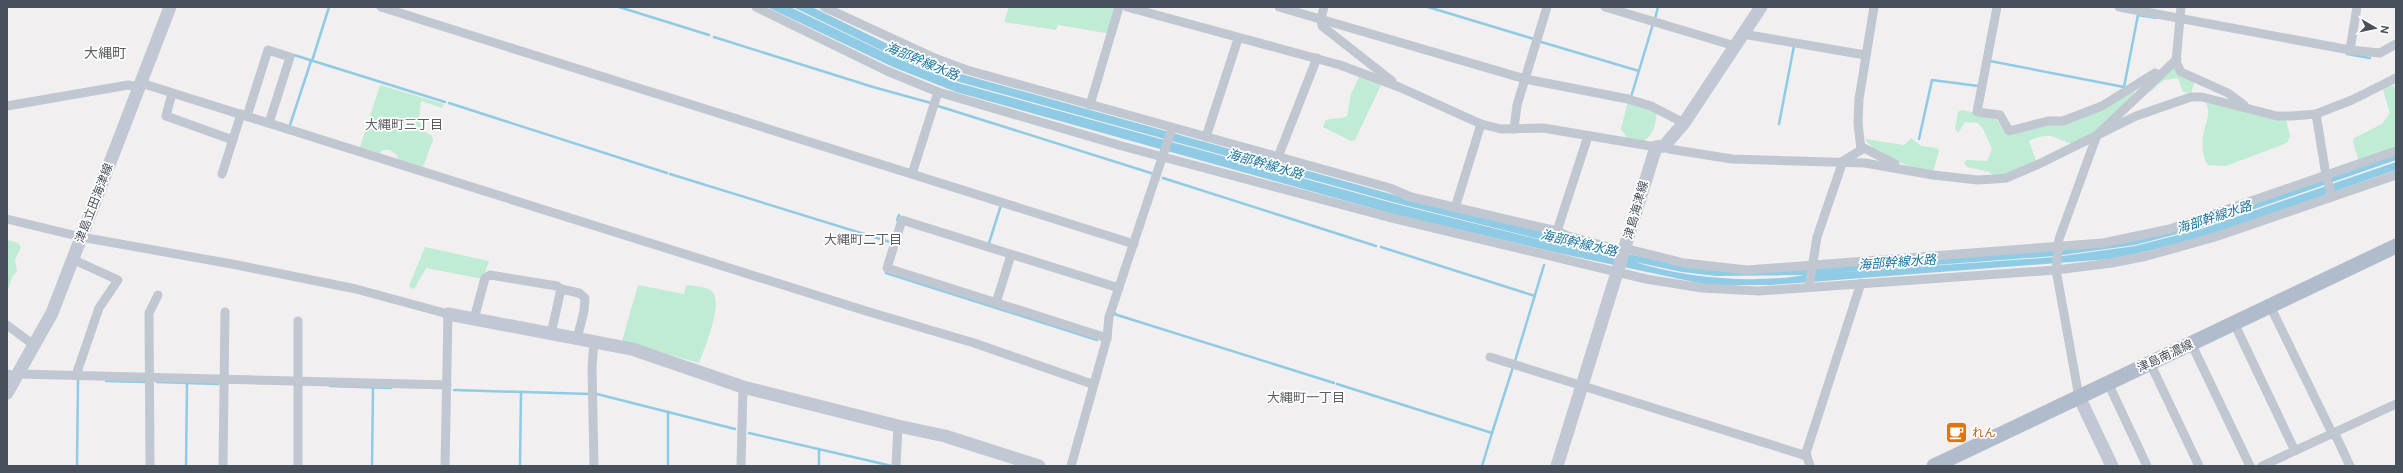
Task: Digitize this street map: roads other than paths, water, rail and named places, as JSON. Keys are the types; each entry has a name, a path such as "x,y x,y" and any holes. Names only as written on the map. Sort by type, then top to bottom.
{"main road":[{"name":"津島立田海津線","path":"7,393 14,375 35,346 52,314 170,7"},
{"name":"津島海津線","path":"1557,466 1650,161 1660,146 1684,123 1761,7"},
{"name":"津島南濃線","path":"1934,466 2396,246"},
{"path":"448,314 594,341 662,358 743,387 898,426 945,436 1039,466"},
{"path":"2079,397 2112,466"}],"street":[{"path":"381,7 1134,244"},
{"path":"756,7 887,71 938,92 1164,157 1388,217 1618,270 1646,279 1702,288 1759,291 1809,285 2057,268 2147,256 2215,237 2332,195 2396,175"},
{"path":"824,7 944,62 1090,105 1390,188 1411,197 1557,231 1568,236 1624,250 1663,259 1715,268 1747,270 1900,260 2058,248 2103,243 2170,229 2326,177 2396,151"},
{"path":"1090,105 1119,7"},
{"path":"1127,7 1238,39 1317,58 1399,87 1481,124 1501,129 1544,128 1732,159 1842,164 1865,163 1901,168 1933,175 1978,180 2006,178 2136,116 2191,97 2202,97 2245,106 2277,116 2316,114 2352,100 2396,78"},
{"path":"1279,7 1321,18 1525,79 1628,99 1651,106 1684,123"},
{"path":"1324,7 1321,18 1322,26 1399,87"},
{"path":"1514,128 1517,105 1547,7"},
{"path":"1606,7 1735,46"},
{"path":"1809,285 1818,238 1843,161 1861,150 1862,147 1858,123 1865,55 1874,7"},
{"path":"1997,7 1977,112 2000,115 2009,131 2048,121 2063,121 2102,106 2177,59"},
{"path":"2119,7 2350,50 2380,53 2396,44"},
{"path":"2181,7 2177,59 2181,72 2228,93 2245,106"},
{"path":"2350,50 2357,7"},
{"path":"1743,34 1865,55"},
{"path":"1206,137 1238,39"},
{"path":"222,174 233,140 268,50 290,57 269,123"},
{"path":"1278,157 1317,58"},
{"path":"2079,397 2057,268 2058,248 2097,135 2177,59"},
{"path":"7,106 128,85 140,85 172,93 866,311 974,343 1092,384"},
{"path":"912,174 938,92"},
{"path":"172,93 166,116 233,140"},
{"path":"2316,114 2326,177 2332,195"},
{"path":"1454,208 1481,124"},
{"path":"1071,466 1092,384 1106,338 1109,317 1164,157 1172,128"},
{"path":"1557,231 1588,136"},
{"path":"1862,147 1901,168"},
{"path":"7,219 81,237 232,264 356,289 448,314 445,466"},
{"path":"1106,338 887,268 902,220 1119,288"},
{"path":"996,302 1011,254"},
{"path":"72,259 118,280 99,308 76,375"},
{"path":"474,319 486,278 490,275 556,286 579,293 585,298 584,311 577,338"},
{"path":"1810,466 1805,456 1861,282"},
{"path":"551,334 562,289"},
{"path":"150,466 149,313 158,295"},
{"path":"2270,306 2350,466"},
{"path":"223,466 225,312"},
{"path":"298,321 298,466"},
{"path":"2234,323 2295,451"},
{"path":"7,325 35,346"},
{"path":"594,341 592,368 594,466"},
{"path":"2191,343 2250,466"},
{"path":"1490,357 1805,456"},
{"path":"2150,363 2199,466"},
{"path":"14,375 76,375 447,385"},
{"path":"2108,383 2147,466"},
{"path":"741,466 743,387"},
{"path":"2262,466 2396,404"},
{"path":"896,466 898,426"}],"water":[{"name":"海部幹線水路","path":"767,7 790,7 896,58 958,83 1396,204 1618,259 1396,203 959,82 897,58 793,7 812,7 900,50 961,74 1398,196 1406,200 1557,235 1564,240 1684,266 1717,271 2106,245 2396,155 2396,160 2200,228 2135,245 2055,256 1830,273 2055,257 2135,246 2201,229 2396,162 2396,170 2219,231 2183,242 2110,259 1771,285 1708,285 1558,253 1393,214 956,92 893,67","holes":["1635,262 1682,272 1716,276 1805,275 1764,279 1719,278 1675,272"]}],"waterway":[{"path":"312,61 329,7"},
{"path":"619,7 709,35"},
{"path":"1428,7 1534,39"},
{"path":"1655,19 1658,7"},
{"path":"1990,61 2124,87 2138,15 2156,18"},
{"path":"1631,97 1653,24"},
{"path":"714,37 873,87 931,103"},
{"path":"1538,41 1639,71"},
{"path":"1779,124 1794,46"},
{"path":"2347,54 2370,58"},
{"path":"294,55 445,102"},
{"path":"290,125 311,61"},
{"path":"1919,139 1932,80 1978,86"},
{"path":"449,103 667,173"},
{"path":"938,106 1154,174"},
{"path":"670,174 890,242"},
{"path":"1163,178 1376,246"},
{"path":"989,243 1001,205"},
{"path":"897,220 899,215"},
{"path":"1381,247 1535,296"},
{"path":"1515,361 1544,265"},
{"path":"886,273 1097,340"},
{"path":"1115,313 1114,314 1334,383"},
{"path":"1492,433 1513,367"},
{"path":"77,466 78,380"},
{"path":"106,381 146,382"},
{"path":"157,382 218,384"},
{"path":"186,466 187,383"},
{"path":"1337,384 1492,433 1482,466"},
{"path":"330,386 391,388"},
{"path":"372,466 373,388"},
{"path":"454,390 590,394"},
{"path":"520,466 521,392"},
{"path":"597,394 735,429"},
{"path":"668,412 668,466"},
{"path":"749,433 892,466"},
{"path":"819,449 819,466"}],"place":[{"name":"れん","path":"1956,433"}],"district":[{"name":"大縄町","path":"105,53"},
{"name":"大縄町三丁目","path":"404,124"},
{"name":"大縄町二丁目","path":"863,239"},
{"name":"大縄町一丁目","path":"1306,397"}]}
